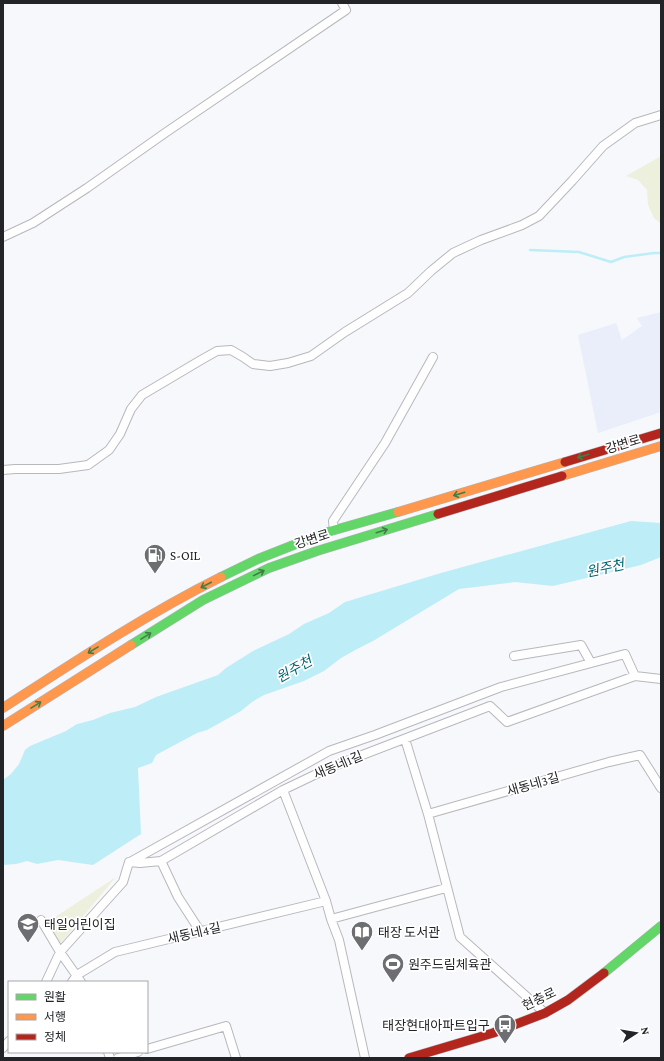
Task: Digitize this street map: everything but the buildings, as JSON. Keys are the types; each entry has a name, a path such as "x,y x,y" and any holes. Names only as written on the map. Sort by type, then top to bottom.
{"street":[{"path":"3,237 33,223 87,188 346,10 342,3"},
{"path":"3,470 59,469 88,465 109,450 120,434 131,409 142,395 217,351 231,350 253,364 270,366 288,363 311,356 345,332 408,293 453,253 481,240 522,225 539,216 572,182 603,146 635,123 661,115"},
{"path":"334,530 333,521 385,444 434,357"},
{"name":"강변로","path":"3,708 126,629 193,591 258,559 324,533 661,433"},
{"name":"강변로","path":"3,726 203,600 269,568 317,551 661,446"},
{"path":"514,656 581,645 591,663"},
{"path":"46,981 60,952 123,882 129,862 329,750 375,735 501,687 625,654 635,676"},
{"name":"새동네1길","path":"129,862 161,861 283,790 331,767 490,706 507,722 635,676 661,679"},
{"path":"405,739 428,814 446,888 460,937 545,1013"},
{"name":"새동네3길","path":"428,814 603,764 640,755 661,788"},
{"path":"283,790 326,901 339,940 365,1058"},
{"path":"161,861 178,897 200,931"},
{"path":"331,919 446,888"},
{"name":"새동네4길","path":"79,979 115,952 326,901"},
{"path":"41,920 60,952 79,979"},
{"name":"현충로","path":"409,1058 493,1033 545,1013 568,1000 600,976 661,926"},
{"path":"148,1050 226,1026 236,1058"},
{"path":"442,1048 445,1058"},
{"path":"118,1058 135,1053"}],"shaded area":[{"path":"661,312 661,412 598,433 578,335 616,323 622,340 642,326 637,318"}],"green space":[{"path":"661,156 661,224 654,218 648,205 647,190 638,180 626,176"},
{"path":"116,877 60,944 46,923"}],"water":[{"name":"원주천","path":"631,521 661,523 661,557 641,565 553,586 515,582 459,589 373,641 341,658 324,671 304,681 264,695 241,711 207,730 197,733 156,755 152,763 138,768 141,834 93,865 58,860 37,864 27,861 3,865 3,780 11,774 19,764 25,750 30,746 66,731 77,724 93,720 110,713 135,707 156,697 218,675 226,668 253,651 289,634 304,624 329,613 345,602 441,573"}],"waterway":[{"path":"530,250 579,252 611,262 624,257 661,253"}],"traffic: fast":[{"path":"221,577 258,559 324,533 398,512"},
{"path":"131,645 203,600 269,568 317,551 438,514"},
{"path":"604,973 661,926"}],"traffic: slow":[{"path":"562,476 661,446"},
{"path":"398,512 565,462"},
{"path":"3,708 137,623 221,577"},
{"path":"3,726 131,645"}],"traffic: jam":[{"path":"565,462 661,433"},
{"path":"438,514 562,476"},
{"path":"409,1058 493,1033 545,1013 568,1000 604,973"}],"place":[{"name":"S-OIL","path":"155,574"},
{"name":"태일어린이집","path":"28,944"},
{"name":"태장 도서관","path":"362,952"},
{"name":"원주드림체육관","path":"393,984"},
{"name":"태장현대아파트입구","path":"505,1044"}]}
